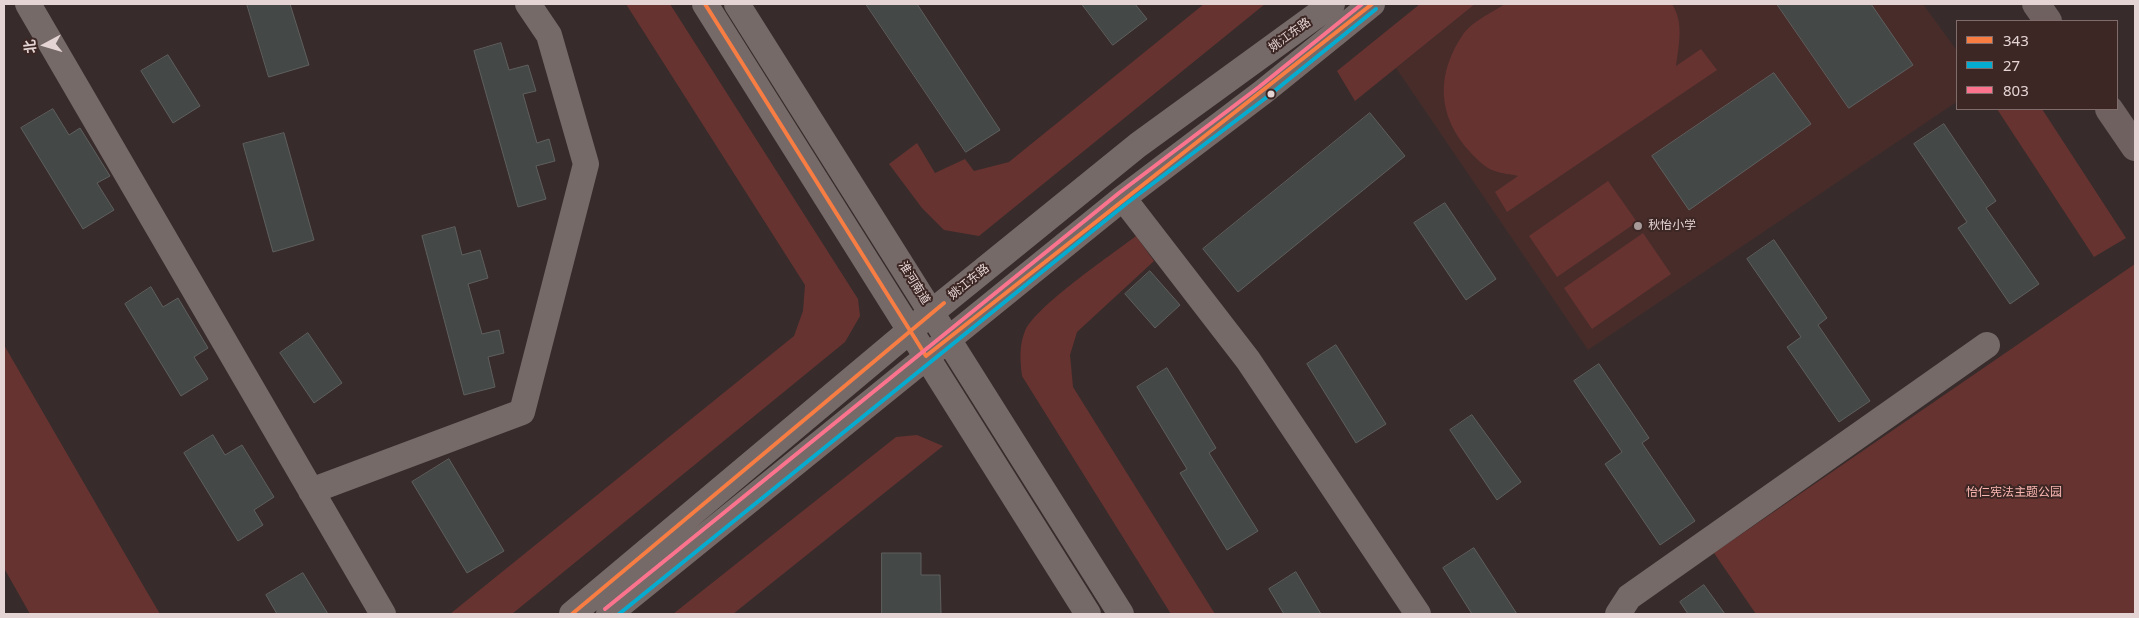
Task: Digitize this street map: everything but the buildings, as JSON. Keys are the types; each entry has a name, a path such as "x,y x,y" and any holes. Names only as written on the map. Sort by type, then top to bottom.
{"main road":[{"path":"2036,4 2047,20"},
{"path":"2110,110 2135,146"}],"street":[{"path":"28,4 383,614"},
{"path":"311,491 522,412 586,164 549,35 528,4"},
{"path":"705,4 1088,614"},
{"name":"淮河南道","path":"738,4 1121,614"},
{"name":"姚江东路","path":"572,614 932,312 1138,146 1332,4"},
{"path":"608,614 1123,198 1263,92 1372,4"},
{"path":"1123,198 1248,360 1418,614"},
{"path":"1618,614 1629,597 1987,345"}],"shaded area":[{"name":"秋怡小学","path":"1475,4 1923,4 1956,49 1956,102 1588,350 1396,68"}],"green space":[{"path":"626,4 670,4 858,299 860,316 845,342 512,614 450,614 794,336 803,311 805,285"},
{"path":"1204,4 1265,4 979,236 944,230 922,208 889,164 917,143 935,173 965,159 974,171 1009,162"},
{"path":"1420,4 1475,4 1355,101 1337,71"},
{"path":"1505,4 1672,4 1676,11 1679,26 1676,66 1701,49 1717,70 1507,212 1495,192 1518,176 1491,170 1471,153 1451,124 1444,94 1448,63 1464,33 1478,21"},
{"path":"1998,110 2043,110 2126,238 2094,257"},
{"path":"1608,181 1637,222 1557,277 1529,236"},
{"path":"1643,233 1671,274 1592,329 1564,288"},
{"path":"1136,236 1154,261 1077,332 1070,355 1073,387 1215,614 1171,614 1022,376 1020,359 1022,342 1025,331 1032,320 1059,295"},
{"name":"怡仁宪法主题公园","path":"2135,264 2135,614 1756,614 1714,553"},
{"path":"4,345 160,614 30,614 4,568"},
{"path":"917,435 943,446 733,614 673,614 896,437"}],"transit line":[{"name":"343","path":"705,4 926,356 1372,4"},
{"name":"803","path":"605,609 1119,193 1259,87 1362,4"},
{"name":"27","path":"619,614 1127,203 1267,97 1376,9"},
{"name":"343","path":"572,614 944,303"}],"place":[{"name":"秋怡小学","path":"1638,226"}]}
